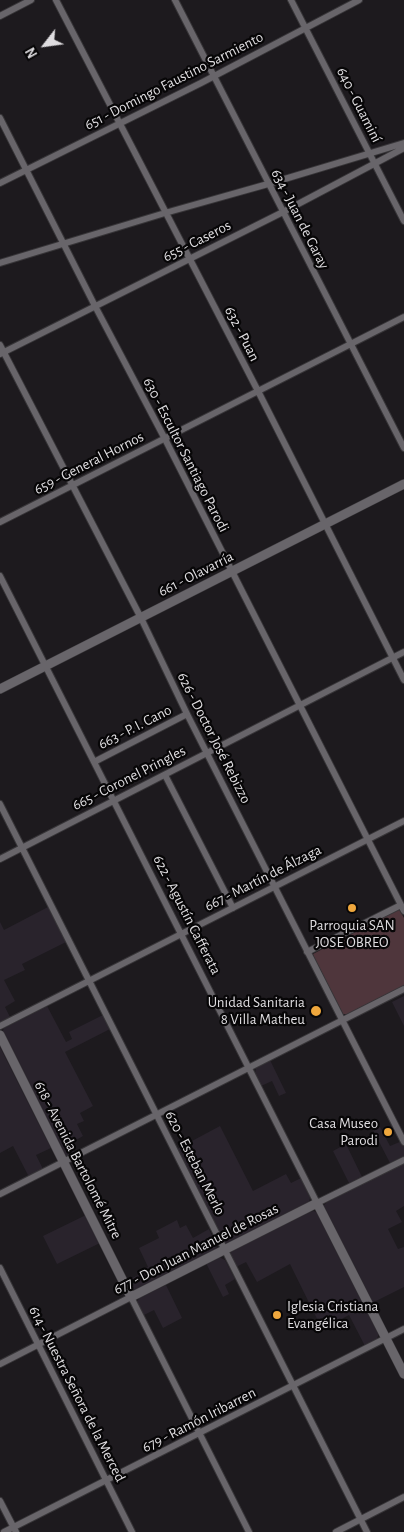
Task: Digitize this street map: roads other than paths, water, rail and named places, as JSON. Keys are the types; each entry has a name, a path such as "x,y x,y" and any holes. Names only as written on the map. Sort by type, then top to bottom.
{"main road":[{"name":"661 - Olavarría","path":"0,690 404,484"},
{"name":"618 - Avenida Bartolomé Mitre","path":"0,1035 131,1297"},
{"name":"677 - Don Juan Manuel de Rosas","path":"131,1297 317,1203"},
{"name":"622 - Agustín Cafferata","path":"317,1203 404,1374"}],"street":[{"path":"0,16 31,0"},
{"name":"632 - Puan","path":"56,0 404,680"},
{"name":"634 - Juan de Garay","path":"175,0 404,448"},
{"name":"640 - Guaminí","path":"291,0 404,221"},
{"name":"651 - Domingo Faustino Sarmiento","path":"0,184 359,0"},
{"name":"630 - Escultor Santiago Parodi","path":"0,118 402,908"},
{"path":"0,263 165,212 268,184 404,142"},
{"name":"655 - Caseros","path":"2,353 283,212 404,148"},
{"name":"659 - General Hornos","path":"0,522 404,317"},
{"name":"626 - Doctor José Rebizzo","path":"0,345 2,353 141,618 187,714 404,1142"},
{"name":"622 - Agustín Cafferata","path":"0,576 317,1203"},
{"name":"665 - Coronel Pringles","path":"0,859 404,652"},
{"name":"663 - P. I. Cano","path":"94,762 187,714"},
{"path":"165,775 233,908"},
{"name":"620 - Esteban Merlo","path":"0,804 367,1532"},
{"name":"667 - Martín de Álzaga","path":"0,1026 404,821"},
{"path":"307,952 402,908"},
{"path":"0,1194 404,990"},
{"name":"677 - Don Juan Manuel de Rosas","path":"317,1203 404,1160"},
{"name":"614 - Nuestra Señora de la Merced","path":"0,1268 132,1532"},
{"path":"131,1297 249,1532"},
{"name":"677 - Don Juan Manuel de Rosas","path":"0,1364 131,1297"},
{"name":"679 - Ramón Iribarren","path":"4,1532 14,1530 404,1329"},
{"path":"336,1532 404,1497"},
{"path":"0,1501 14,1530"}],"place":[{"name":"Parroquia SAN JOSE OBREO","path":"352,908"},
{"name":"Unidad Sanitaria 8 Villa Matheu","path":"316,1011"},
{"name":"Casa Museo Parodi","path":"388,1132"},
{"name":"Iglesia Cristiana Evangélica","path":"277,1315"}]}
